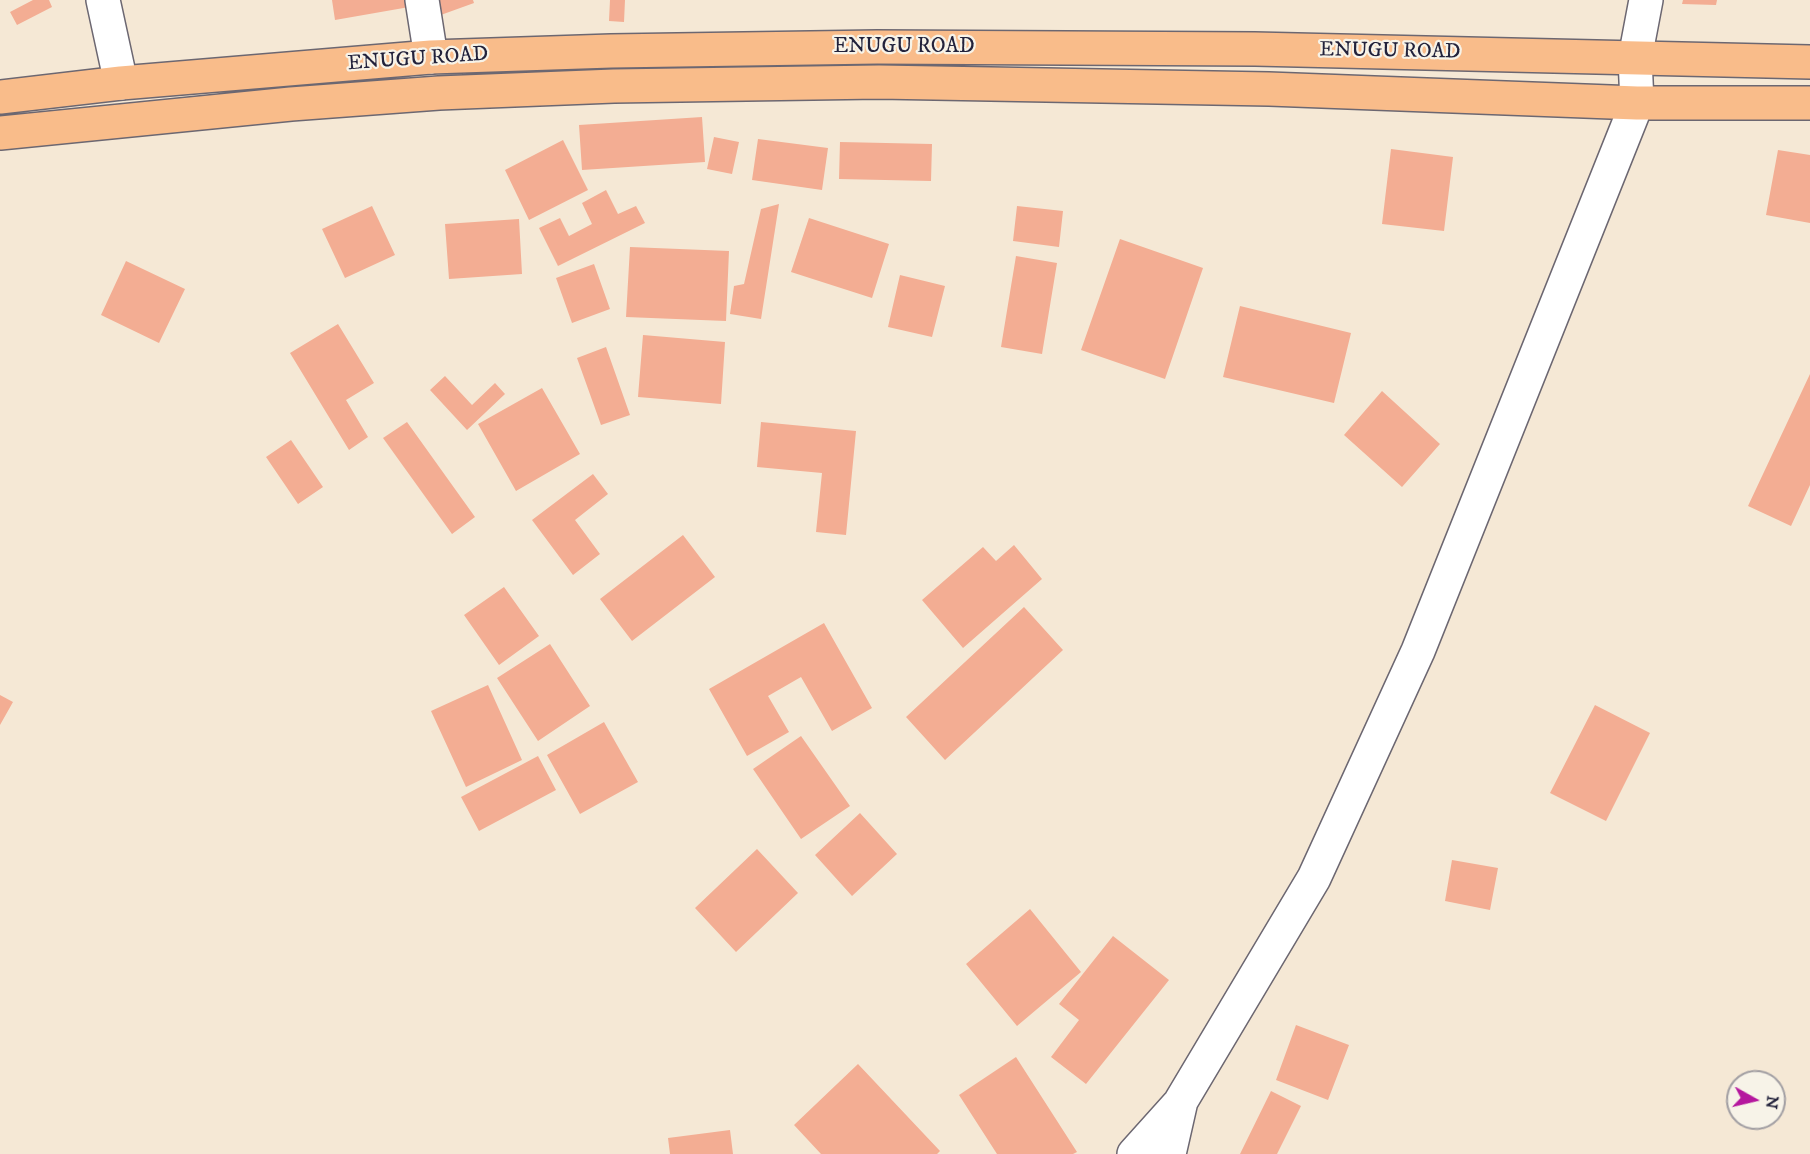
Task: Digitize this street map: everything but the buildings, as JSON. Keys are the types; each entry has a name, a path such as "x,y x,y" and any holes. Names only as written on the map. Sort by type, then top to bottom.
{"main road":[{"name":"ENUGU ROAD","path":"0,97 121,83 431,57 611,51 889,47 1255,49 1810,62"},
{"path":"0,133 291,104 439,93 614,86 891,82 1269,89 1637,103 1810,103"}],"street":[{"path":"103,0 121,83"},
{"path":"422,0 431,57"},
{"path":"1134,1154 1181,1101 1314,878 1418,651 1637,103 1635,58 1646,0"},
{"path":"1169,1154 1181,1101"}]}
